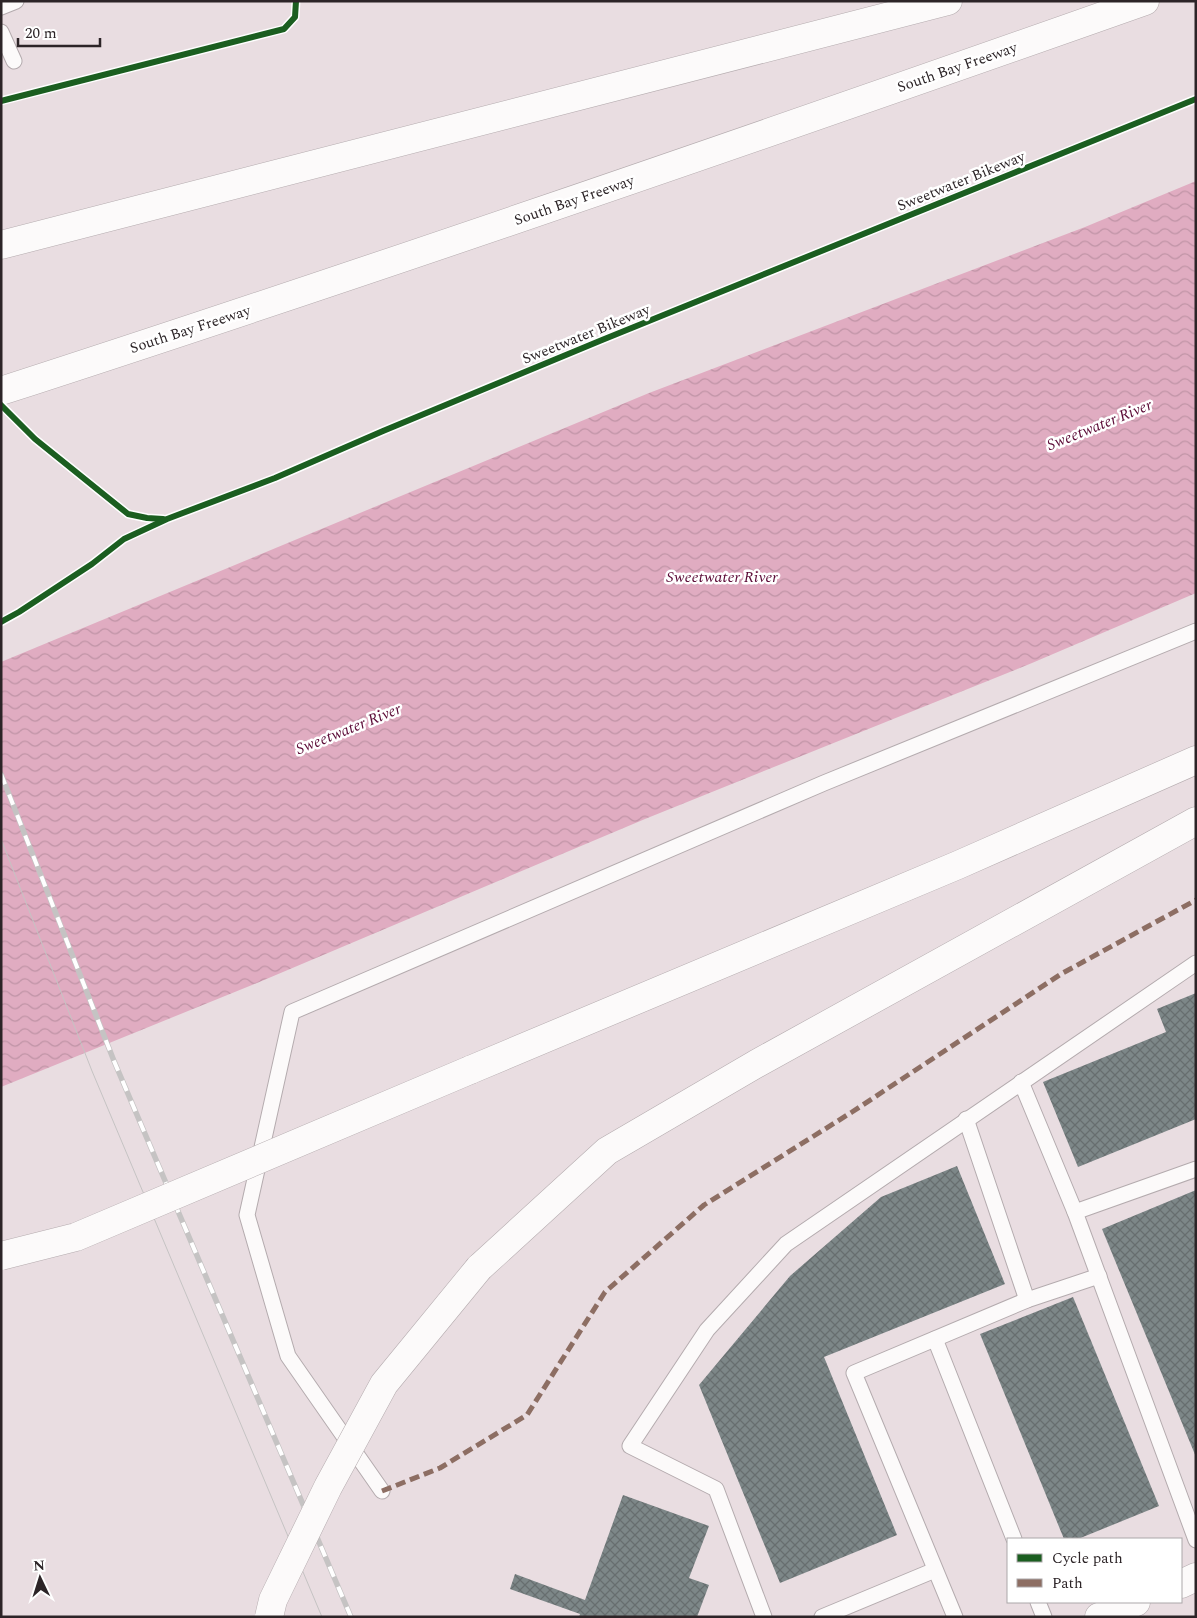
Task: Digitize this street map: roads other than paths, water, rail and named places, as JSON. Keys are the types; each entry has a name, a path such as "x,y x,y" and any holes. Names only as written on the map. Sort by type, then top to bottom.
{"main road":[{"path":"1,245 948,1"},
{"name":"South Bay Freeway","path":"1,391 189,330 740,144 1145,1"},
{"path":"1,1256 76,1237 958,865 1196,760"},
{"path":"268,1617 273,1600 328,1486 384,1384 479,1268 607,1151 756,1064 1196,820"},
{"path":"1182,1584 1196,1578"},
{"path":"1099,1617 1134,1603"}],"lane":[{"path":"1,7 16,1"},
{"path":"1,32 14,61"},
{"path":"382,1491 288,1356 247,1216 292,1012 815,787 1196,631"},
{"path":"764,1617 716,1489 630,1446 707,1330 786,1244 1196,963"},
{"path":"1021,1082 1075,1212 1196,1540"},
{"path":"966,1119 1027,1300"},
{"path":"1075,1212 1196,1169"},
{"path":"955,1617 854,1373 1027,1300 1099,1276"},
{"path":"935,1339 1014,1538"},
{"path":"822,1617 935,1570"},
{"path":"1038,1603 1044,1617"}],"water":[{"name":"Sweetwater River","path":"1196,181 1196,593 1032,663 645,819 252,985 1,1087 1,662 649,393 1085,227"}],"tram line":[{"path":"1,839 92,1071 322,1617"}],"railway":[{"path":"1,774 114,1061 351,1617"}]}
